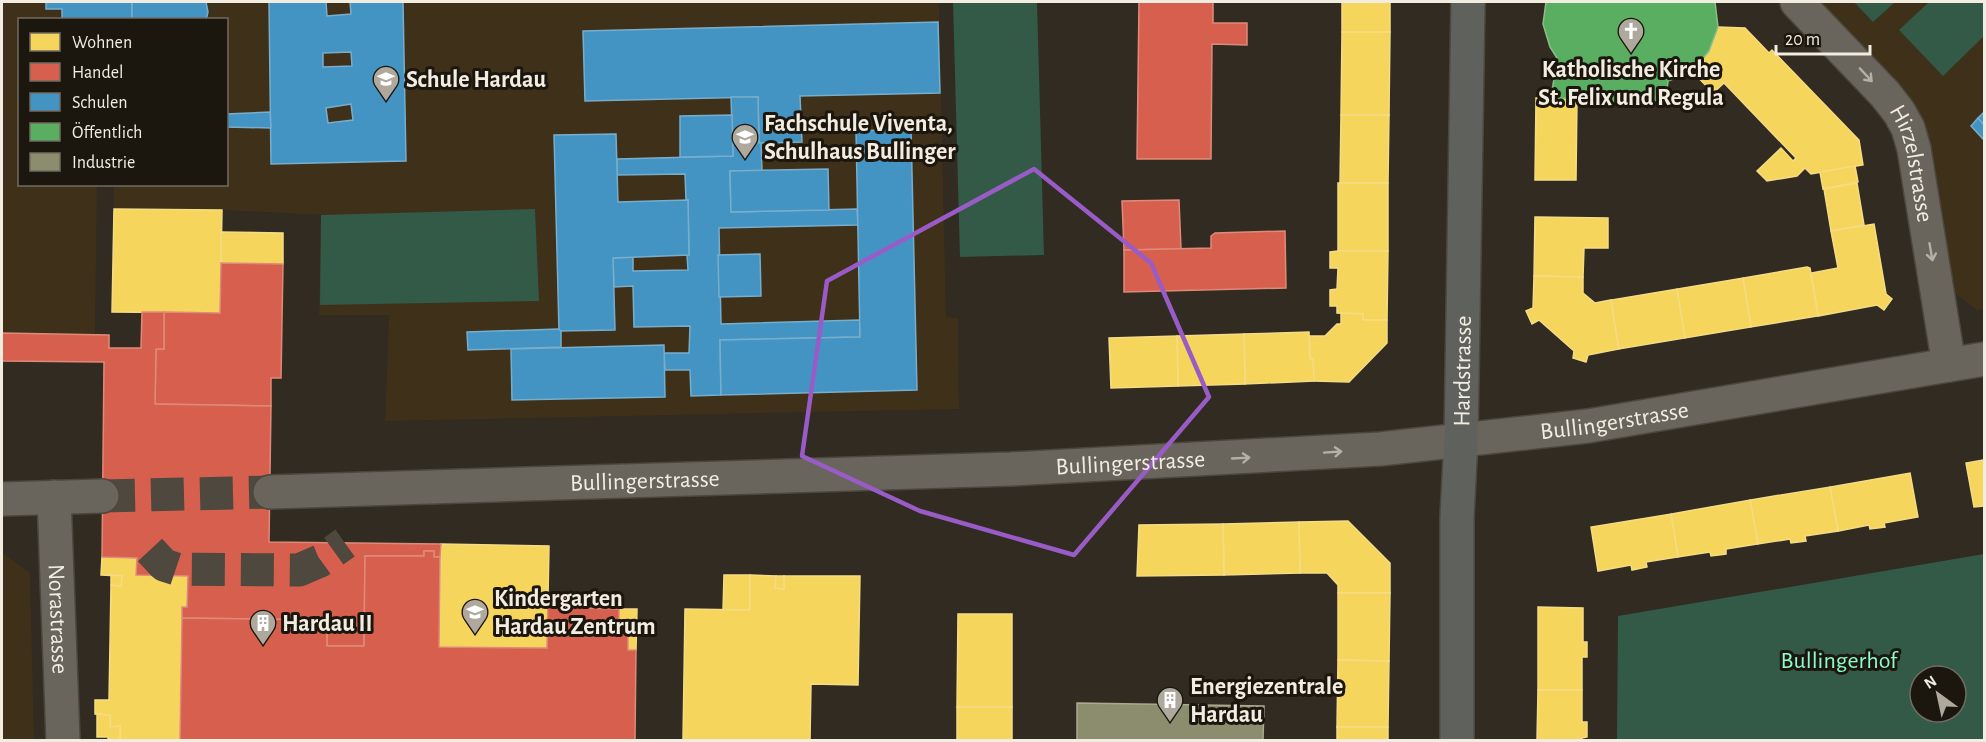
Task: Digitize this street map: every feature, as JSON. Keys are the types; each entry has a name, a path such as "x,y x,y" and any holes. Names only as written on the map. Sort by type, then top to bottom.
{"main road":[{"name":"Hardstrasse","path":"1456,741 1457,517 1461,440 1468,2"}],"street":[{"name":"Hirzelstrasse","path":"1797,2 1885,94 1908,128 1914,149 1949,365"},
{"name":"Bullingerstrasse","path":"270,492 1011,470 1354,451 1588,426 1984,359"},
{"path":"2,499 102,496"},
{"name":"Norastrasse","path":"54,498 63,741"}],"highlighted area":[{"path":"1034,169 1151,263 1209,397 1074,555 920,511 802,456 827,281"}],"shaded area":[{"name":"Fachschule Viventa, Schulhaus Bullinger","path":"2,2 939,2 946,317 958,318 959,409 385,421 389,315 319,315 321,215 222,210 114,209 114,186 228,186 228,18 18,18 18,186 97,186 95,335 2,333"},
{"path":"1819,2 1984,2 1984,309 1977,310 1953,292 1928,147"},
{"path":"4,554 30,573 34,740 2,740 2,555"}],"green space":[{"path":"953,2 1037,2 1044,255 960,257"},
{"path":"1854,2 1895,2 1873,22"},
{"path":"1929,2 1984,2 1984,36 1943,76 1899,30"},
{"path":"535,209 539,301 320,305 321,215"},
{"name":"Bullingerhof","path":"1984,554 1984,740 1617,740 1618,616"}],"building: Wohnen":[{"path":"1342,2 1390,2 1390,32 1342,32"},
{"path":"1718,27 1745,28 1769,53 1772,50 1859,140 1863,165 1811,174 1805,168 1797,176 1767,181 1757,171 1781,148 1793,161 1796,158 1724,83 1713,93 1691,70 1709,51"},
{"path":"1342,32 1390,32 1389,115 1341,115"},
{"path":"1536,98 1577,99 1576,180 1535,180"},
{"path":"1341,115 1389,115 1388,183 1340,183"},
{"path":"1855,166 1858,182 1823,189 1820,172"},
{"path":"1338,183 1388,183 1388,251 1338,251"},
{"path":"1857,183 1864,225 1831,231 1824,189"},
{"path":"114,209 222,210 220,313 112,312"},
{"path":"1535,217 1608,218 1608,248 1584,248 1583,277 1534,276"},
{"path":"1874,224 1886,294 1892,299 1884,310 1877,305 1818,316 1811,273 1838,268 1831,231"},
{"path":"221,232 283,233 283,264 221,263"},
{"path":"1388,251 1387,320 1363,320 1363,314 1337,313 1337,306 1330,306 1330,290 1337,289 1338,268 1330,268 1330,252"},
{"path":"1810,268 1818,316 1751,327 1743,278"},
{"path":"1534,276 1583,277 1583,293 1595,303 1611,300 1619,349 1588,355 1586,362 1573,358 1574,351 1539,320 1532,324 1526,311 1533,308"},
{"path":"1743,278 1751,327 1685,338 1677,289"},
{"path":"1677,289 1685,338 1619,349 1611,300"},
{"path":"1341,313 1363,314 1363,320 1387,320 1387,343 1349,382 1314,381 1309,336 1325,336 1337,324 1341,324"},
{"path":"1309,332 1314,381 1245,384 1244,334"},
{"path":"1244,334 1245,384 1178,386 1177,336"},
{"path":"1177,336 1178,386 1111,388 1109,338"},
{"path":"1984,460 1984,506 1974,507 1966,463"},
{"path":"1910,473 1918,517 1884,523 1885,527 1870,529 1869,525 1838,531 1830,487"},
{"path":"1830,487 1838,531 1805,536 1806,541 1791,543 1790,539 1758,544 1750,500"},
{"path":"1750,500 1758,544 1726,549 1726,554 1711,556 1710,552 1678,557 1671,514"},
{"path":"1671,514 1678,557 1646,562 1647,567 1632,570 1631,565 1598,571 1591,527"},
{"path":"1348,521 1390,563 1390,593 1338,593 1338,585 1327,573 1300,573 1299,522"},
{"path":"1299,522 1300,573 1224,575 1223,524"},
{"path":"1223,524 1224,575 1137,576 1139,525"},
{"path":"441,544 549,546 547,648 439,647"},
{"path":"102,557 137,558 136,575 188,576 187,607 182,607 180,740 120,740 120,726 110,727 110,715 95,714 95,700 109,700 111,585 121,586 122,576 101,575"},
{"path":"111,575 122,576 121,586 111,585"},
{"path":"724,575 750,575 750,610 723,610"},
{"path":"750,575 776,576 775,588 784,589 784,576 860,576 858,685 811,684 810,740 683,740 685,609 750,610"},
{"path":"776,576 784,576 784,589 775,588"},
{"path":"1338,593 1390,593 1389,661 1338,660"},
{"path":"1538,607 1583,608 1583,642 1587,642 1587,657 1582,657 1582,690 1538,690"},
{"path":"619,609 637,609 636,650 628,650 628,620 619,621"},
{"path":"958,614 1012,614 1012,707 957,707"},
{"path":"1338,660 1389,661 1388,727 1337,727"},
{"path":"1538,690 1582,690 1582,722 1587,722 1587,737 1582,740 1537,740"},
{"path":"957,707 1012,707 1012,740 957,740"},
{"path":"97,714 110,715 110,727 120,726 120,740 97,737"},
{"path":"522,727 531,727 531,740 521,740"},
{"path":"1337,727 1388,727 1388,740 1337,740"}],"building: Handel":[{"path":"1139,2 1213,2 1213,23 1247,23 1247,45 1212,44 1211,159 1137,159"},
{"path":"1179,200 1181,249 1124,250 1122,201"},
{"path":"1285,231 1286,288 1124,292 1124,250 1211,248 1211,236 1215,233"},
{"path":"221,263 283,264 281,378 271,378 271,406 155,404 156,349 164,349 164,312 220,313"},
{"path":"142,312 164,312 164,349 156,349 155,404 271,406 269,542 441,544 440,557 434,557 434,551 424,551 424,556 365,556 364,646 327,646 327,620 182,618 182,607 187,607 188,576 136,575 137,558 102,557 104,362 2,361 2,333 109,335 109,348 141,348"},
{"name":"Hardau II","path":"424,551 434,551 434,557 440,557 439,647 547,648 548,598 582,598 582,608 619,609 619,621 628,620 628,650 636,650 635,740 180,740 182,618 327,620 327,646 364,646 365,556 424,556"}],"building: Schulen":[{"path":"46,2 132,2 132,18 62,18 62,9 46,9"},
{"path":"132,2 206,2 208,12 206,18 132,18"},
{"path":"269,2 326,2 327,16 351,14 350,2 403,2 406,161 271,164","holes":["351,52 352,66 323,67 323,53","351,104 353,120 328,123 326,108"]},
{"path":"938,22 940,93 800,96 802,142 759,143 758,97 585,101 583,31"},
{"path":"731,97 758,97 762,171 730,171 731,212 857,209 858,225 719,228 721,324 860,320 860,337 720,340 721,395 691,396 690,370 665,370 664,353 689,353 690,326 634,327 633,286 614,287 613,258 633,257 633,271 688,270 688,200 686,200 685,174 617,175 617,159 733,156"},
{"path":"270,112 271,128 228,127 228,114"},
{"path":"1984,112 1984,125 1978,118"},
{"path":"732,115 733,156 680,157 680,116"},
{"path":"1978,118 1984,125 1984,140 1971,126"},
{"path":"911,129 917,390 721,395 720,340 860,337 856,131"},
{"path":"616,134 618,202 688,200 689,255 613,258 615,330 559,331 554,135"},
{"path":"828,169 829,210 731,212 730,171"},
{"path":"760,254 761,296 719,297 718,255"},
{"path":"558,329 561,331 561,347 468,350 467,332"},
{"path":"664,345 665,397 512,400 511,349"}],"building: Öffentlich":[{"name":"Katholische Kirche St. Felix und Regula","path":"1546,2 1715,2 1718,27 1709,51 1701,61 1684,75 1668,81 1666,100 1629,103 1603,100 1603,106 1598,106 1598,100 1593,99 1551,98 1557,58 1550,47 1543,24"}],"building: Industrie":[{"name":"Energiezentrale Hardau","path":"1077,703 1264,706 1263,740 1077,740"}],"tunnel":[{"path":"102,496 270,492"},
{"path":"150,550 164,565 176,569 299,570 320,561 345,543"}],"place":[{"name":"Katholische Kirche St. Felix und Regula","path":"1631,54"},
{"name":"Schule Hardau","path":"386,102"},
{"name":"Fachschule Viventa, Schulhaus Bullinger","path":"745,160"},
{"name":"Kindergarten Hardau Zentrum","path":"475,635"},
{"name":"Hardau II","path":"263,646"},
{"name":"Energiezentrale Hardau","path":"1170,723"}]}
